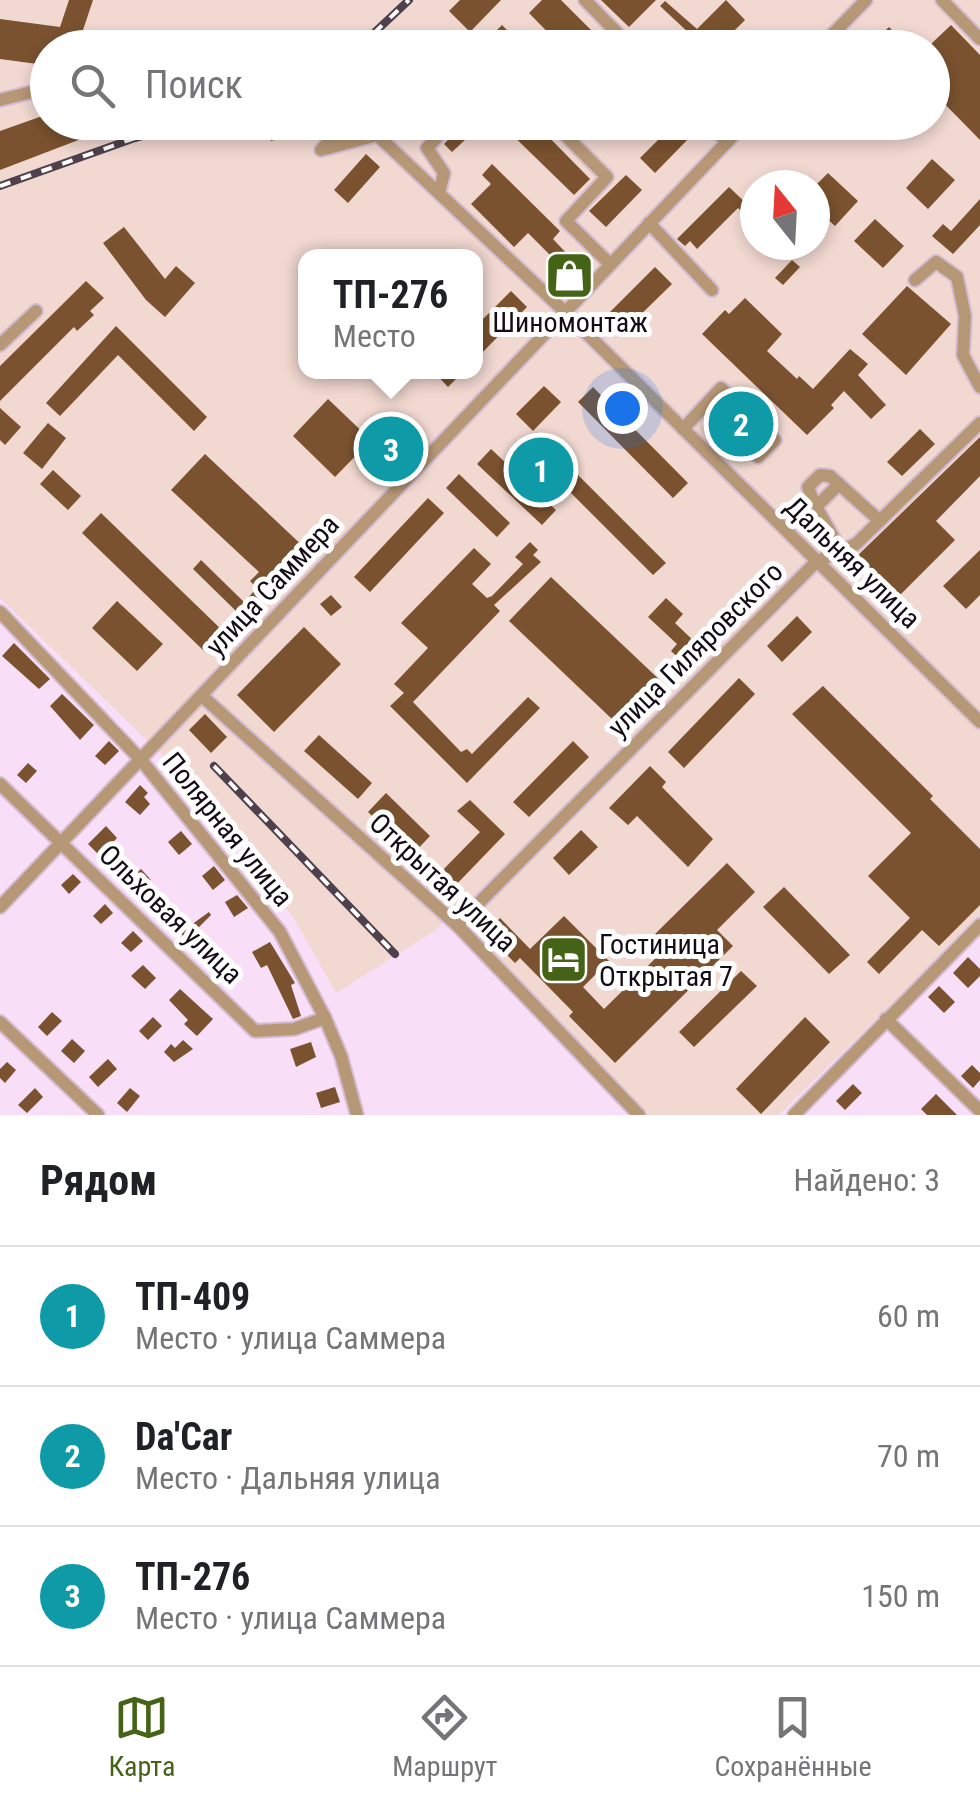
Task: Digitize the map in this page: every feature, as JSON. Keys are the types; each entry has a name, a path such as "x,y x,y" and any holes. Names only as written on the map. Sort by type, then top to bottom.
{"street":[{"path":"585,0 614,30"},
{"path":"837,30 866,0"},
{"path":"942,0 980,40"},
{"path":"0,100 30,92"},
{"name":"Дальняя улица","path":"330,140 321,150 361,140"},
{"name":"Дальняя улица","path":"381,140 564,311 980,722"},
{"path":"433,140 426,148 444,173 439,193"},
{"path":"570,140 607,177 566,222 610,264"},
{"name":"улица Саммера","path":"0,907 727,142"},
{"path":"649,223 712,290"},
{"path":"915,280 936,262 957,277 965,316 963,355 980,386"},
{"path":"0,345 36,311"},
{"path":"683,429 704,406 721,388 775,440 758,457 704,406"},
{"name":"улица Гиляровского","path":"457,924 816,562 856,544 980,423"},
{"path":"841,551 813,500 834,480 880,520"},
{"name":"Полярная улица","path":"0,612 140,760 280,932 325,1018 357,1115"},
{"name":"Открытая улица","path":"202,696 457,924 639,1115"},
{"name":"Ольховая улица","path":"0,784 256,1031 305,1026 325,1018"},
{"path":"794,1115 886,1019 975,941 980,925"},
{"path":"886,1019 980,1111"},
{"path":"0,1022 98,1115"}],"shaded area":[{"path":"0,0 980,0 980,916 779,1115 646,1115 454,912 434,931 336,993 295,920 174,766 0,598"}],"building":[{"path":"69,0 93,0 83,30 30,30 30,63 0,59 0,19 60,27"},
{"path":"460,0 501,0 472,30 449,11"},
{"path":"542,0 561,0 591,30 546,30 529,13"},
{"path":"601,0 656,0 629,27"},
{"path":"726,0 745,20 735,30 686,30 660,6 665,1 697,29"},
{"path":"951,25 980,55 980,140 950,109 950,30 946,30"},
{"path":"30,120 30,140 79,140 0,170 0,131"},
{"path":"448,140 465,140 452,152 444,144"},
{"path":"517,140 552,140 590,179 574,195"},
{"path":"658,140 687,140 655,173 640,158"},
{"path":"366,154 380,167 348,203 334,190"},
{"path":"932,159 955,180 928,209 906,188"},
{"path":"492,164 560,231 553,239 583,265 565,284 555,274 562,267 528,233 514,247 471,204 491,184 482,175"},
{"path":"626,175 642,190 606,227 589,211"},
{"path":"830,175 858,201 835,226 830,222"},
{"path":"729,187 740,197 740,210 697,249 690,241 685,246 677,239"},
{"path":"980,199 980,225 953,254 932,236 943,224 951,231"},
{"path":"875,219 904,246 883,268 854,241"},
{"path":"124,227 165,279 176,266 195,283 165,317 146,300 103,243"},
{"path":"792,260 800,267 783,285 775,278"},
{"path":"655,267 672,284 627,328 610,312"},
{"path":"86,281 104,298 90,311 94,315 77,331 74,327 0,401 0,366"},
{"path":"907,286 951,324 906,375 862,334"},
{"path":"511,291 527,307 483,352 483,319"},
{"path":"745,298 782,334 767,351 797,379 799,376 813,389 850,349 868,364 858,375 886,405 871,419 844,391 831,405 834,408 807,435 702,334 725,310 729,314"},
{"path":"116,326 207,417 194,431 118,355 60,416 46,403"},
{"path":"544,386 561,402 533,431 516,414"},
{"path":"593,387 688,483 673,498 578,402"},
{"path":"328,399 371,440 335,477 293,436"},
{"path":"721,402 761,440 758,443 718,406"},
{"path":"0,408 21,427 5,445 0,440"},
{"path":"48,423 66,438 42,469 23,453"},
{"path":"920,429 935,444 902,476 887,462"},
{"path":"980,437 980,476 936,521 955,540 895,600 854,559"},
{"path":"549,446 666,563 653,575 549,471 532,488 556,510 542,525 477,464 491,449 523,479"},
{"path":"205,454 307,550 240,627 230,618 236,611 193,569 201,560 244,602 257,588 250,581 259,572 171,490"},
{"path":"53,470 81,496 68,510 40,484"},
{"path":"459,474 510,523 497,537 446,488"},
{"path":"428,498 444,513 370,592 354,577"},
{"path":"101,513 224,632 205,652 82,533"},
{"path":"530,542 538,550 533,555 541,562 494,605 500,611 413,702 461,752 467,749 472,754 528,697 540,708 467,783 390,706 404,693 394,684 428,648 401,623 474,548 491,564 472,584 487,598 492,596 523,564 515,557"},
{"path":"980,550 980,595 966,609 943,586"},
{"path":"551,577 664,684 614,736 606,728 613,720 509,621"},
{"path":"331,595 342,607 331,616 320,604"},
{"path":"666,598 683,614 675,623 699,646 683,662 671,651 677,644 648,617"},
{"path":"117,601 163,644 137,671 92,628"},
{"path":"797,616 812,632 782,662 767,646"},
{"path":"304,627 341,664 274,732 237,695"},
{"path":"14,643 50,679 39,689 2,656"},
{"path":"739,678 755,694 684,768 668,752"},
{"path":"823,686 980,849 980,905 939,946 922,930 879,974 867,962 910,918 868,876 911,833 792,714"},
{"path":"62,694 94,725 80,740 50,706"},
{"path":"205,714 227,737 211,753 189,730"},
{"path":"319,735 372,783 358,799 304,751"},
{"path":"109,741 119,751 105,765 95,756"},
{"path":"573,741 589,757 529,817 513,802"},
{"path":"28,763 37,771 26,783 17,775"},
{"path":"650,766 666,782 662,787 713,839 688,867 637,816 628,825 609,808"},
{"path":"140,785 148,793 144,797 150,804 140,815 125,802"},
{"path":"386,793 430,836 412,855 368,812"},
{"path":"470,800 505,834 451,890 437,876 480,832 457,811"},
{"path":"106,826 117,838 100,856 88,844"},
{"path":"581,830 598,847 569,875 553,858"},
{"path":"181,831 192,844 179,855 168,842"},
{"path":"727,863 755,892 717,930 733,946 615,1063 569,1016 573,1012 520,958 515,963 485,933 500,918 530,949 564,916 609,961 583,987 604,1009 667,947 655,934"},
{"path":"214,866 225,880 213,890 202,876"},
{"path":"141,869 151,880 137,893 127,882"},
{"path":"73,874 81,882 69,894 61,885"},
{"path":"784,887 850,955 829,974 763,907"},
{"path":"237,895 248,908 234,917 225,902"},
{"path":"165,900 174,908 162,920 154,911"},
{"path":"105,904 113,913 101,924 93,916"},
{"path":"209,912 211,915 197,929 203,934 193,945 180,933"},
{"path":"133,931 143,941 131,952 121,943"},
{"path":"270,942 295,983 291,985 301,1016 293,1019 267,965 261,968 252,952"},
{"path":"219,951 228,959 216,971 208,962"},
{"path":"968,957 980,969 980,976 968,988 953,973"},
{"path":"143,965 156,978 145,989 131,976"},
{"path":"741,971 757,986 694,1047 679,1032"},
{"path":"939,986 955,1002 944,1013 928,997"},
{"path":"180,989 213,1019 197,1036 169,1000"},
{"path":"52,1012 62,1021 47,1036 38,1027"},
{"path":"153,1017 162,1026 148,1040 139,1031"},
{"path":"805,1017 830,1042 761,1114 736,1089"},
{"path":"72,1039 85,1051 74,1063 61,1051"},
{"path":"183,1040 193,1049 174,1062 164,1052 171,1044 175,1048"},
{"path":"311,1042 316,1057 296,1067 290,1049"},
{"path":"108,1059 117,1069 98,1087 89,1077"},
{"path":"7,1062 16,1070 5,1083 0,1078 0,1069"},
{"path":"972,1065 980,1073 973,1088 961,1076"},
{"path":"853,1084 862,1093 845,1110 836,1101"},
{"path":"335,1087 340,1102 321,1108 316,1093"},
{"path":"35,1088 43,1097 27,1113 18,1105"},
{"path":"130,1088 140,1096 127,1112 117,1103"},
{"path":"936,1094 957,1115 927,1115 921,1109"}],"railway":[{"path":"377,30 409,0"},
{"path":"0,186 129,140"},
{"path":"214,766 395,954"}],"place":[{"name":"Шиномонтаж","path":"570,275"},
{"name":"Da'Car","path":"741,424"},
{"name":"ТП-276","path":"391,449"},
{"name":"ТП-409","path":"541,470"},
{"name":"Гостиница Открытая 7","path":"564,960"}]}
